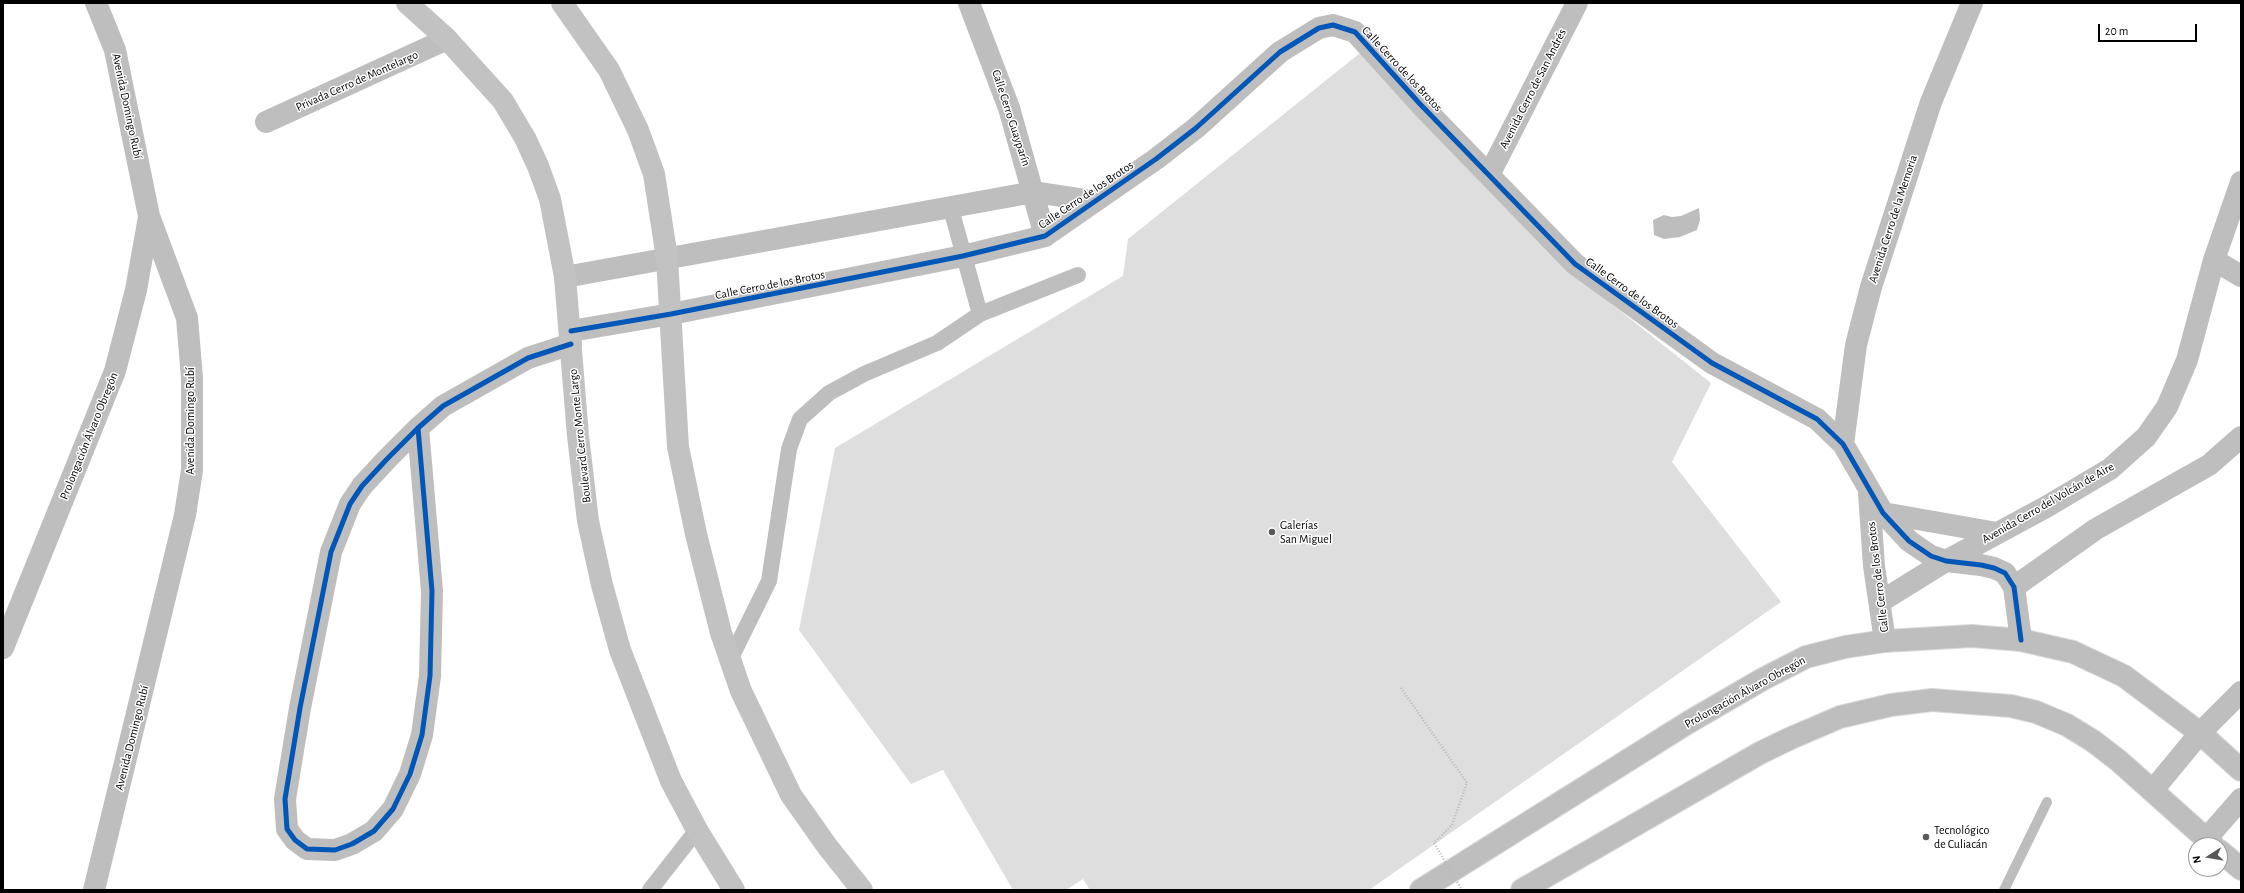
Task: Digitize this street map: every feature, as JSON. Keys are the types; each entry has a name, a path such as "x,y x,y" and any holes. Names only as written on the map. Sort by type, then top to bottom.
{"street":[{"name":"Avenida Domingo Rubí","path":"94,890 174,564 192,470 192,378 187,318 149,216 115,50 96,3"},
{"name":"Boulevard Cerro Monte Largo","path":"407,3 447,40 503,101 525,138 538,166 550,199 565,277 578,436 588,521 602,585 620,650 641,708 671,781 697,830 734,890"},
{"path":"562,3 609,70 638,130 654,174 667,258 678,447 696,534 721,633 730,660 741,691 759,731 791,795 827,846 862,890"},
{"name":"Calle Cerro Guayparín","path":"970,3 1009,108 1046,236"},
{"name":"Avenida Cerro de San Andrés","path":"1489,175 1577,3"},
{"name":"Avenida Cerro de la Memoria","path":"1843,444 1856,345 1871,287 1931,102 1972,3"},
{"name":"Calle Cerro de los Brotos","path":"418,428 432,591 430,676 422,735 410,774 393,809 374,831 352,844 335,850 307,849 295,840 287,829 285,799 300,708 331,552 346,511 362,486 418,428 443,406 528,358 571,338 671,314 963,256 1046,236 1093,201 1156,159 1184,137 1280,52 1319,28 1333,26 1355,32 1420,104 1575,264 1712,363 1817,419 1843,444 1868,490 1883,513 1919,550 1946,561 1994,568 2005,573 2014,588 2021,640"},
{"name":"Privada Cerro de Montelargo","path":"266,122 447,40"},
{"name":"Avenida Cerro del Volcán de Aire","path":"1880,602 1946,561 2110,469 2146,437 2168,407 2187,360 2214,260 2241,182"},
{"name":"Calle Cerro de los Brotos","path":"565,277 951,209 1034,192 1093,201"},
{"name":"Prolongación Álvaro Obregón","path":"3,648 115,371 136,290 149,216"},
{"path":"2214,260 2241,276"},
{"path":"2014,588 2096,529 2210,465 2241,437"},
{"name":"Calle Cerro de los Brotos","path":"1868,490 1874,566 1885,641"},
{"path":"1883,513 1997,533"},
{"name":"Prolongación Álvaro Obregón","path":"1422,890 1689,722 1763,678 1806,657 1844,647 1885,641 1972,636 2021,640 2073,652 2124,676 2200,733 2241,770"},
{"path":"2153,790 2200,733 2241,692"},
{"path":"1522,890 1760,753 1840,717 1891,705 1932,700 1992,704 2036,712 2066,725 2093,741 2153,790 2204,837"},
{"path":"2218,837 2241,799"},
{"path":"2228,858 2241,869"}],"lane":[{"path":"951,209 980,314"},
{"path":"730,660 769,581 789,449 800,419 829,393 864,374 936,343 980,314 1078,275"},
{"path":"650,890 697,830"}],"path":[{"path":"1401,688 1467,783 1452,825 1434,843 1462,890"}],"shaded area":[{"path":"1699,208 1700,220 1697,230 1680,237 1664,239 1654,235 1653,220 1664,215 1672,217 1681,216"}],"building":[{"name":"Galerías San Miguel","path":"1360,53 1580,279 1711,383 1672,462 1781,602 1369,890 1090,890 1083,879 1066,890 1013,890 943,770 911,784 799,630 835,448 1123,276 1128,239"}],"waterway":[{"path":"2004,890 2047,802"}],"cycle path":[{"path":"571,331 671,314 963,256 1045,236 1156,159 1196,128 1280,52 1319,28 1333,25 1355,32 1420,104 1575,264 1712,363 1817,419 1843,444 1883,513 1909,541 1931,556 1946,561 1981,565 1994,568 2005,573 2014,587 2021,640"},
{"path":"418,428 432,591 430,676 422,735 410,774 393,809 374,831 352,844 335,850 307,849 295,840 287,829 285,799 300,708 331,552 350,504 362,486 387,459 418,428 443,406 528,358 571,344"}],"place":[{"name":"Galerías San Miguel","path":"1272,532"},
{"name":"Tecnológico de Culiacán","path":"1926,837"}]}
